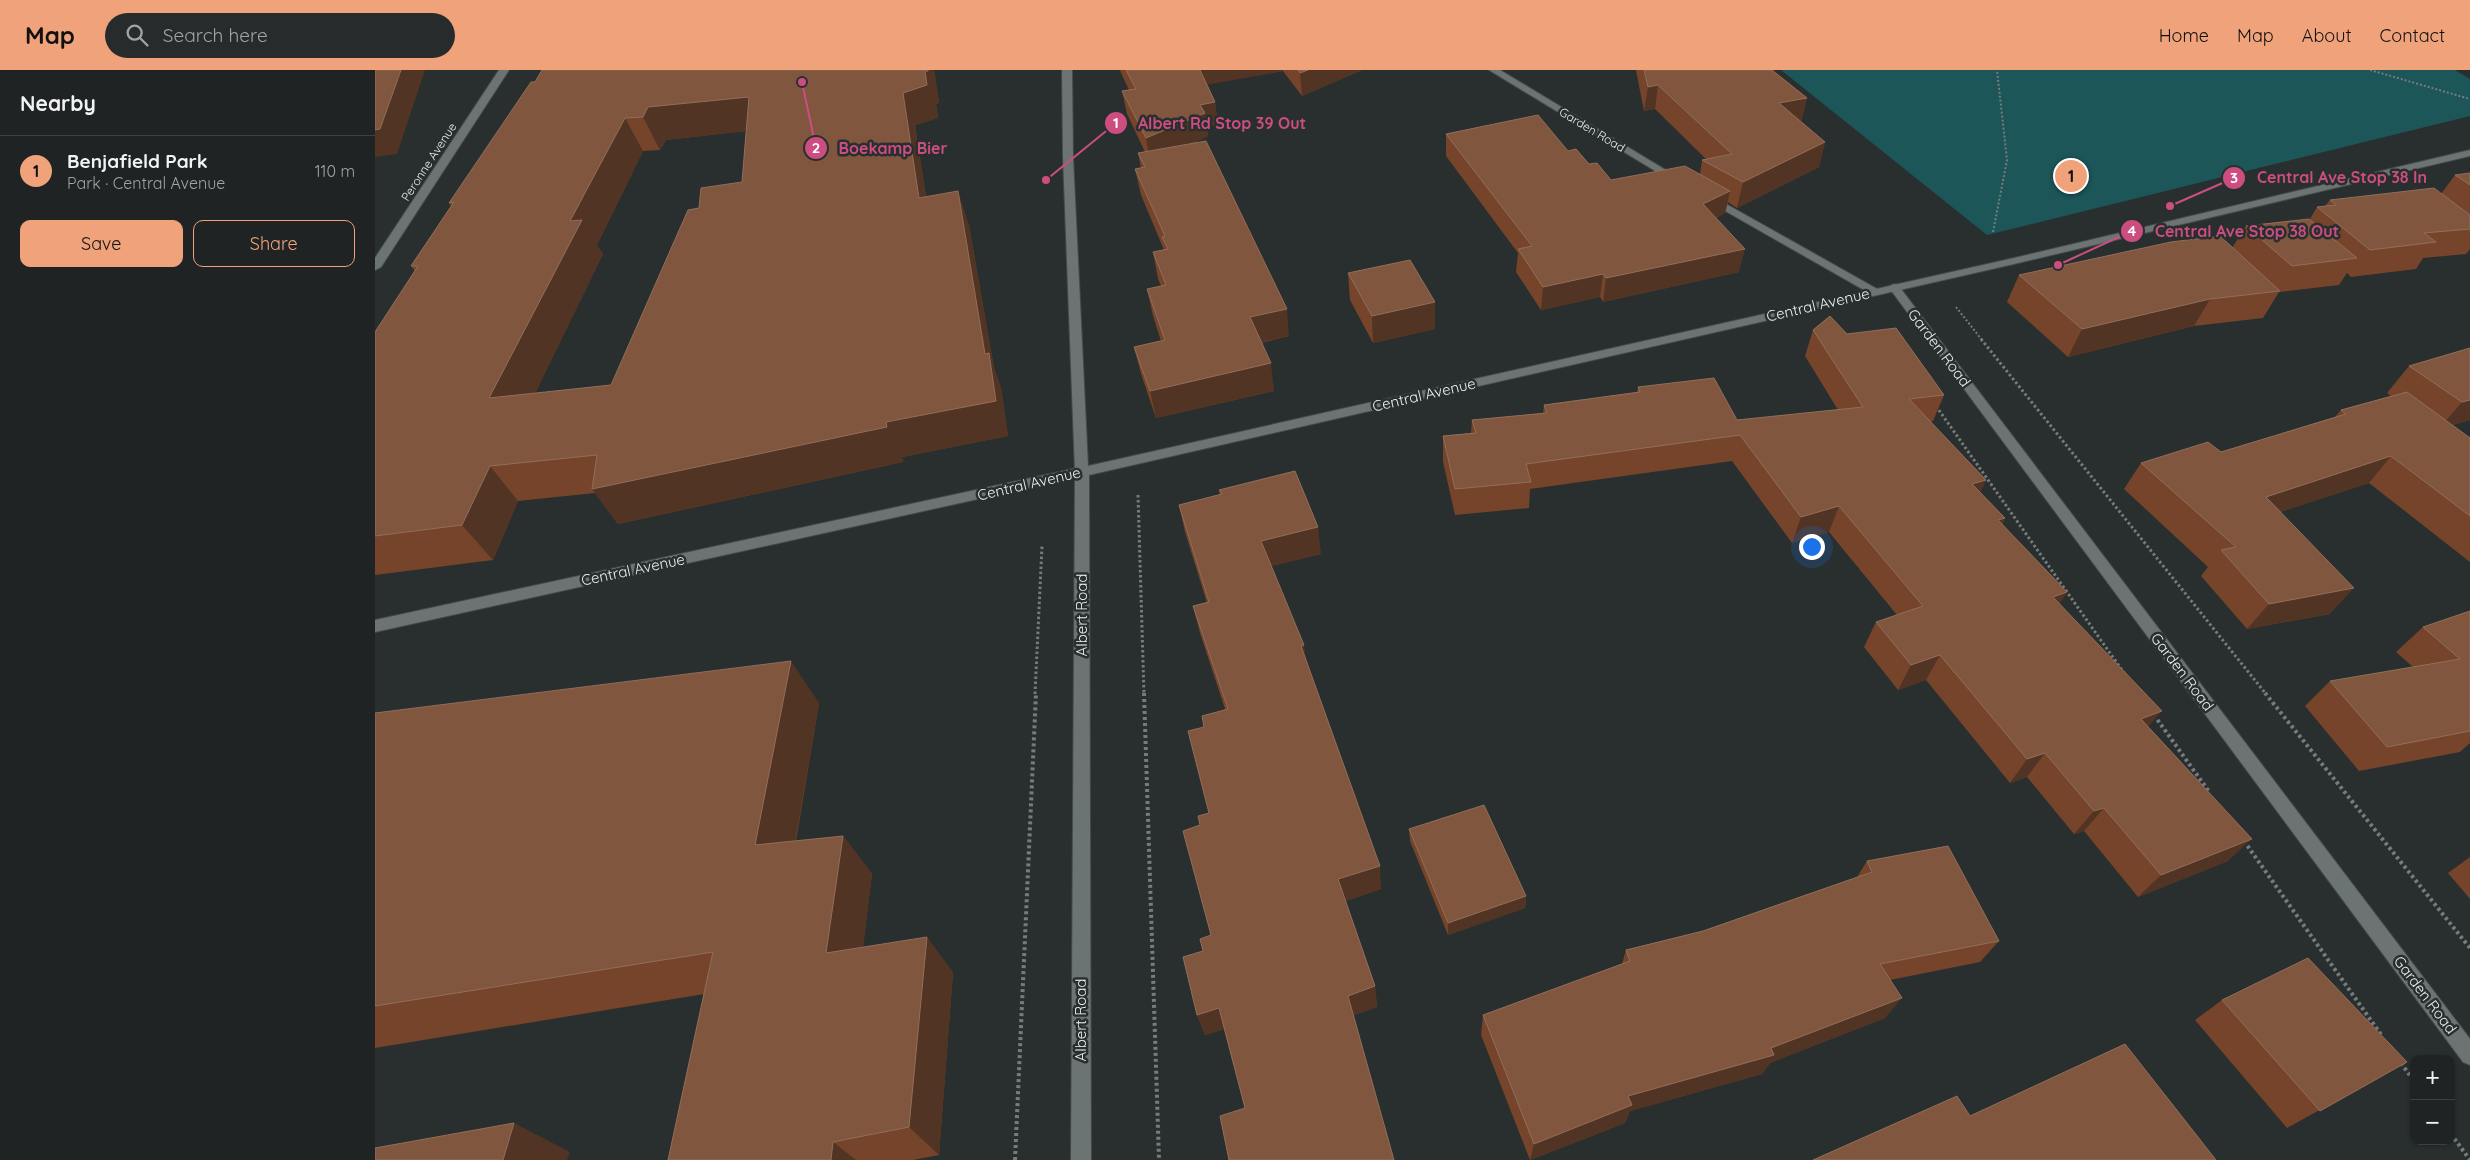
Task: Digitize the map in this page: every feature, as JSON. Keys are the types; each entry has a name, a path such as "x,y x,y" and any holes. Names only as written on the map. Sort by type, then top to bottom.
{"street":[{"name":"Peronne Avenue","path":"375,267 504,70"},
{"name":"Albert Road","path":"1067,70 1067,157 1082,472 1081,1160"},
{"name":"Garden Road","path":"1494,70 1693,189 1875,292"},
{"name":"Central Avenue","path":"375,626 1137,460 2013,261 2470,153"},
{"name":"Garden Road","path":"1894,288 2470,1055"}],"path":[{"path":"1997,70 2007,160 1993,232 2013,261"},
{"path":"2370,70 2470,100"},
{"path":"1933,279 2470,948"},
{"path":"1933,403 2128,678"},
{"path":"1137,460 1159,1160"},
{"path":"1015,1160 1045,480"},
{"path":"2151,710 2213,799"},
{"path":"2242,839 2385,1041"},
{"path":"2397,1057 2410,1075"},
{"path":"2455,1140 2469,1160"}],"shaded area":[{"path":"1781,70 2455,70 2470,79 2470,116 1987,235"}],"building":[{"path":"375,70 401,70 380,129 375,130"},
{"path":"542,70 928,70 925,71 927,85 903,93 919,198 958,191 985,354 989,353 996,401 886,422 887,427 592,489 597,455 490,466 462,525 375,536 375,332 418,266 411,266 454,202 449,203 531,82 535,82","holes":["749,97 742,182 701,188 699,208 688,210 611,385 489,398 582,220 570,221 625,118 643,117 648,107"]},
{"path":"1126,70 1200,70 1215,102 1200,105 1205,113 1146,138 1122,91 1136,89"},
{"path":"1644,70 1772,70 1807,98 1779,103 1825,142 1743,182 1702,160 1732,154 1658,85 1648,87"},
{"path":"1538,115 1568,151 1576,149 1589,164 1597,163 1611,180 1685,166 1730,191 1703,204 1745,249 1606,278 1603,274 1543,287 1518,249 1532,246 1446,134"},
{"path":"1206,141 1287,309 1250,317 1271,363 1150,391 1134,347 1165,340 1147,289 1166,285 1153,252 1168,249 1162,237 1165,236 1135,169 1145,167 1138,153"},
{"path":"2470,173 2470,185 2455,175"},
{"path":"2434,188 2470,215 2470,229 2424,233 2436,242 2370,250 2317,207 2336,205 2330,200"},
{"path":"2309,219 2357,258 2292,266 2246,226"},
{"path":"2220,236 2280,291 2210,299 2082,329 2019,275 2171,242"},
{"path":"1410,260 1435,302 1372,316 1348,273"},
{"path":"1830,316 1847,334 1896,328 1944,395 1909,399 1986,480 1972,484 2005,518 1998,520 2067,592 2053,597 2162,711 2141,719 2252,839 2161,875 2104,808 2094,811 2045,753 2027,759 1940,655 1911,665 1876,622 1923,606 1839,506 1801,517 1740,435 1526,464 1531,482 1455,489 1443,436 1476,433 1472,420 1547,413 1544,405 1640,392 1638,387 1714,378 1737,420 1863,407 1813,330"},
{"path":"2470,348 2470,400 2462,402 2409,366"},
{"path":"2407,392 2470,438 2470,516 2391,456 2266,497 2354,588 2269,604 2221,550 2236,547 2141,463 2208,442 2221,452 2346,414 2341,410"},
{"path":"1295,471 1318,527 1261,541 1304,645 1301,646 1380,866 1338,879 1375,986 1348,996 1394,1160 1229,1160 1220,1116 1245,1108 1219,1008 1197,1015 1183,957 1203,951 1200,939 1211,935 1183,831 1200,825 1198,816 1209,813 1188,731 1204,727 1202,716 1228,709 1193,606 1209,602 1179,505 1222,494 1219,490"},
{"path":"2470,611 2470,731 2387,747 2330,681 2460,659 2423,627"},
{"path":"791,661 755,845 843,836 826,953 927,937 909,1127 833,1142 831,1160 668,1160 713,952 375,1006 375,713"},
{"path":"1484,805 1526,896 1448,923 1409,829"},
{"path":"1948,846 1999,941 1880,964 1902,998 1771,1048 1774,1055 1628,1096 1632,1105 1534,1144 1483,1015 1630,961 1626,950 1703,931 1872,872 1867,861"},
{"path":"2308,958 2407,1062 2320,1111 2222,1000"},
{"path":"2125,1044 2216,1160 1813,1160 1957,1096 1970,1116"},
{"path":"514,1123 503,1160 375,1160 375,1148"}],"place":[{"name":"Boekamp Bier","path":"802,82"},
{"name":"Benjafield Park","path":"2071,176"},
{"name":"Albert Rd Stop 39 Out","path":"1046,180"},
{"name":"Central Ave Stop 38 In","path":"2170,206"},
{"name":"Central Ave Stop 38 Out","path":"2058,265"}]}
